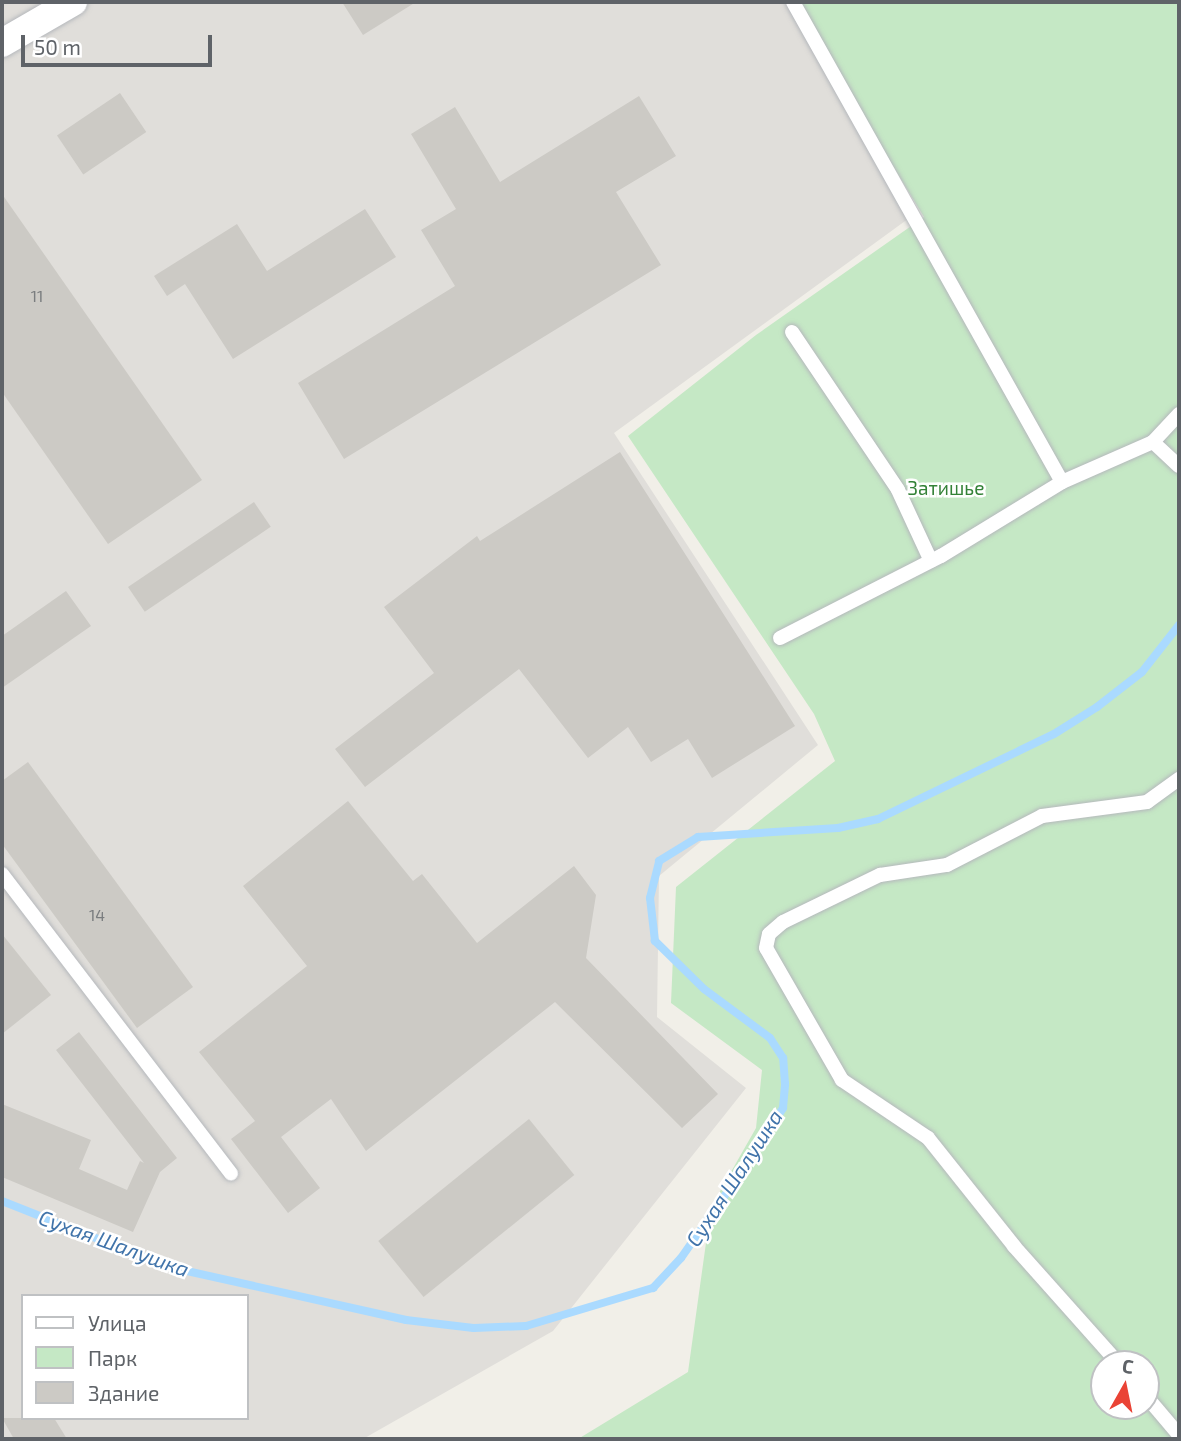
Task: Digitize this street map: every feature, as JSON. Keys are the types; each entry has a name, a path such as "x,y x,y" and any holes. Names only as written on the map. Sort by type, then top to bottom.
{"street":[{"path":"2,43 73,2"}],"lane":[{"path":"793,2 1062,482"},
{"path":"792,332 898,490 931,561"},
{"path":"780,638 931,561 1062,482 1153,442 1179,414"},
{"path":"1153,442 1179,466"},
{"path":"1107,1350 1014,1246 928,1138 842,1080 766,948 769,934 783,922 880,875 947,865 1042,816 1147,802 1179,779"},
{"path":"2,874 231,1174"},
{"path":"1160,1413 1179,1435"}],"shaded area":[{"path":"2,2 792,2 912,216 614,433 818,745 659,876 657,1017 746,1088 553,1331 363,1439 2,1439"}],"green space":[{"name":"Затишье","path":"793,2 1179,2 1179,1439 578,1439 688,1372 711,1207 756,1128 762,1070 671,1003 676,887 835,761 814,714 628,436 756,335 924,217"}],"building":[{"path":"342,2 416,2 363,35"},
{"path":"120,93 146,132 83,174 57,135"},
{"path":"639,96 676,156 616,192 661,265 344,459 298,383 455,286 421,230 456,209 411,134 455,107 500,182"},
{"path":"2,194 202,480 108,544 2,392"},
{"path":"365,209 396,257 233,359 185,284 167,296 154,276 237,224 267,271"},
{"path":"620,452 795,726 712,778 688,739 651,762 628,727 588,758 519,669 365,787 335,749 434,673 384,607 477,536 480,541"},
{"path":"254,502 271,527 145,612 128,587"},
{"path":"66,591 91,626 2,688 2,636"},
{"path":"28,762 193,987 137,1028 2,844 2,781"},
{"path":"348,801 413,881 422,874 477,943 574,866 596,895 586,958 718,1094 682,1128 555,1002 366,1151 331,1099 281,1137 320,1188 288,1213 231,1139 255,1121 199,1052 307,966 243,886"},
{"path":"2,934 51,995 2,1034"},
{"path":"79,1032 177,1158 160,1172 133,1232 2,1177 2,1104 91,1140 79,1169 127,1190 140,1161 144,1163 56,1050"},
{"path":"529,1119 574,1175 424,1297 378,1241"},
{"path":"2,1418 55,1420 67,1439 14,1439"}],"waterway":[{"name":"Сухая Шалушка","path":"2,1201 169,1267 406,1320 474,1328 526,1326 653,1288 681,1258 749,1161 783,1108 785,1084 783,1058 770,1038 704,989 655,941 650,898 659,861 698,837 838,828 878,819 1054,734 1097,707 1142,672 1179,625"}]}
